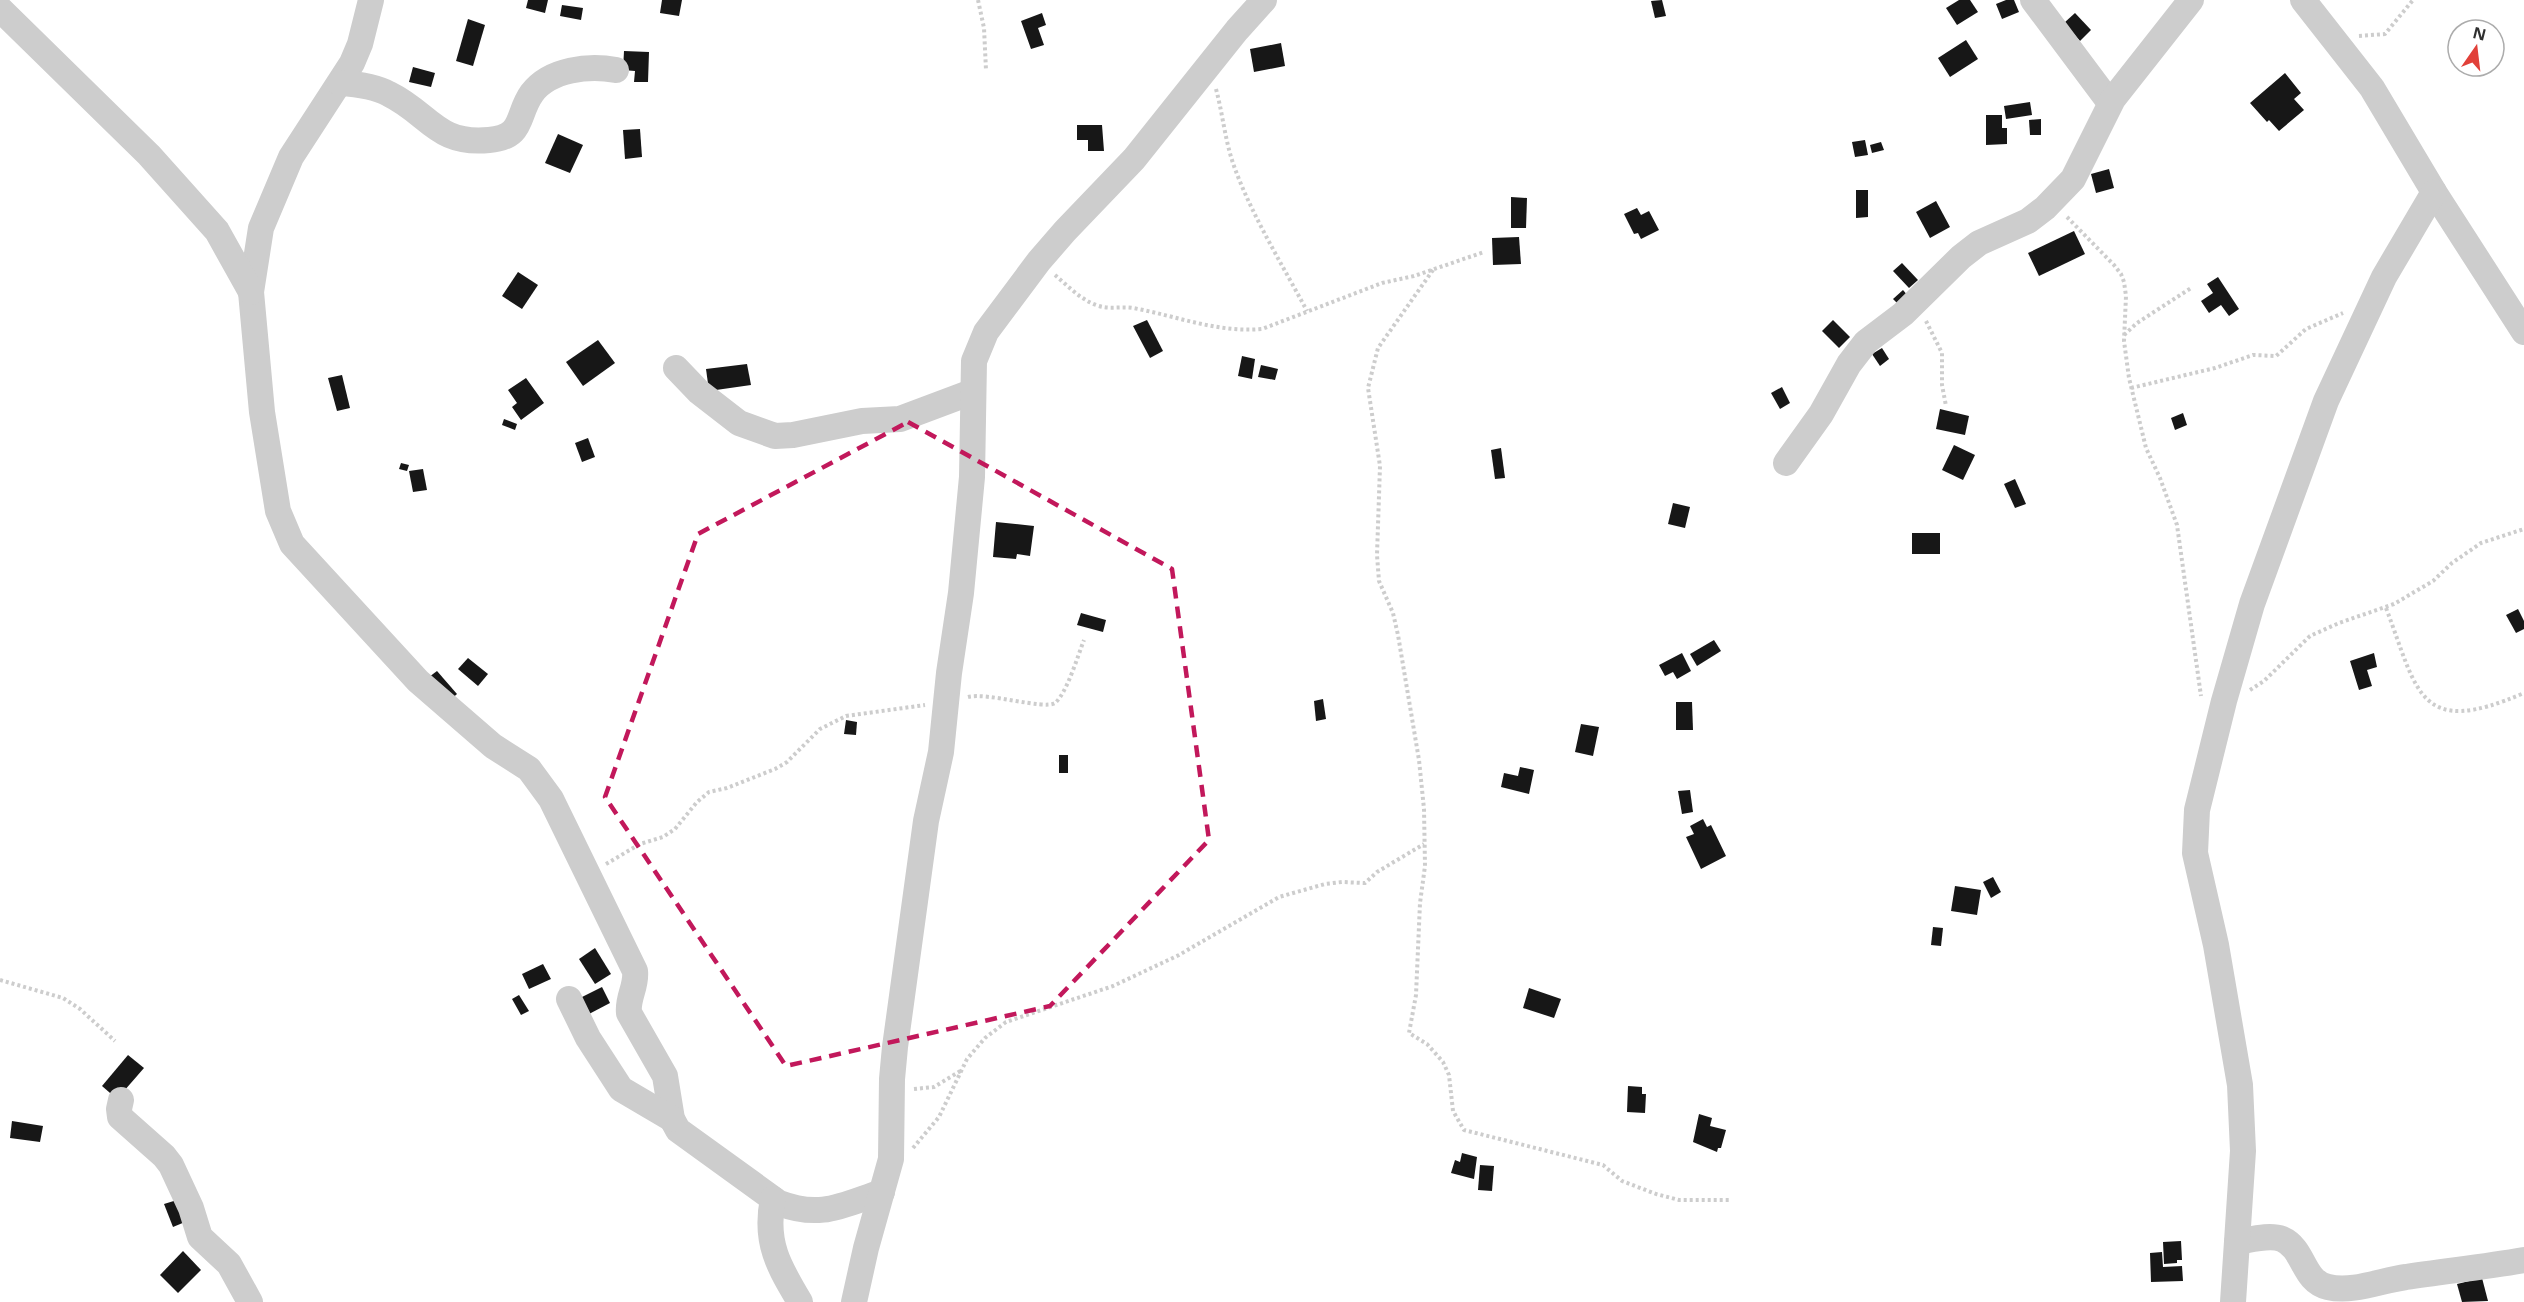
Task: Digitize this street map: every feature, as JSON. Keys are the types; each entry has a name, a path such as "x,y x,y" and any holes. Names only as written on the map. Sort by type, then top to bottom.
{"street":[{"path":"371,0 360,44 352,63 291,157 261,228 252,292 262,412 278,511 292,544 418,681 493,746 528,769 551,799 587,877 635,971 636,983 628,1006 629,1013 665,1076 672,1119 678,1130 697,1146 774,1199 797,1210 816,1212 882,1192"},
{"path":"854,1302 866,1248 891,1159 892,1079 926,821 941,752 961,592 972,477 974,361 986,332 1036,266 1065,231 1134,159 1264,0"},
{"path":"2033,0 2110,103"},
{"path":"1786,463 1821,414 1840,378 1861,349 1914,303 1944,272 1979,243 2028,221 2073,179 2110,103 2191,0"},
{"path":"2303,0 2372,88 2434,192 2524,332"},
{"path":"0,9 157,164 217,231 252,292"},
{"path":"340,83 355,84 389,93 444,134 456,138 481,140 503,138 510,134 521,121 533,93 553,78 585,68 616,70"},
{"path":"2233,1302 2243,1151 2240,1085 2216,945 2196,853 2197,810 2213,700 2252,604 2326,402 2388,268 2434,192"},
{"path":"676,368 699,392 739,423 775,436 802,434 862,421 900,419 972,392"},
{"path":"569,999 588,1038 621,1089 672,1119"},
{"path":"121,1100 120,1117 171,1165 191,1208 200,1237 229,1264 250,1302"},
{"path":"774,1199 770,1227 772,1244 777,1262 800,1302"},
{"path":"2237,1242 2274,1238 2283,1240 2296,1251 2311,1278 2333,1288 2524,1260"}],"path":[{"path":"978,0 984,28 986,70"},
{"path":"2331,35 2385,34 2413,0"},
{"path":"1214,59 1215,87 1225,139 1235,168 1247,196 1308,311"},
{"path":"2053,200 2121,274 2126,296 2124,335 2132,388 2146,448 2177,525 2213,700 2264,681 2310,636 2339,623 2386,608 2414,594 2481,543 2524,529"},
{"path":"1036,266 1052,273 1071,290 1094,304 1110,309 1132,308 1190,323 1241,331 1262,329 1382,283 1432,270 1484,252"},
{"path":"1432,270 1378,348 1368,388 1380,466 1377,555 1379,581 1393,613 1398,635 1419,760 1425,844 1416,995 1408,1030 1426,1044 1443,1062 1449,1075 1453,1111 1464,1130 1602,1165 1622,1181 1678,1200 1731,1200"},
{"path":"2124,335 2137,323 2191,288"},
{"path":"2132,388 2215,368 2253,355 2276,356 2306,329 2325,323 2374,298"},
{"path":"1914,303 1942,353 1941,385 1946,406"},
{"path":"2386,608 2412,680 2427,701 2458,711 2482,708 2524,693"},
{"path":"587,877 640,844 663,837 675,829 697,802 709,792 757,778 775,769 786,762 815,733 846,716 947,702 973,696 1049,705 1055,702 1066,683 1084,640"},
{"path":"891,1159 909,1151 939,1117 967,1059 985,1038 1006,1022 1113,986 1179,955 1279,897 1325,884 1365,883 1377,872 1425,844"},
{"path":"0,980 63,998 92,1019 115,1041"},
{"path":"892,1079 921,1090 934,1087 962,1070"}],"highlighted area":[{"path":"908,422 1172,569 1209,840 1050,1006 786,1066 605,797 698,534"}],"building":[{"path":"528,0 548,0 545,13 526,8"},
{"path":"662,0 682,0 679,16 660,13"},
{"path":"1662,0 1666,16 1655,18 1651,1"},
{"path":"1959,0 1970,0 1978,12 1957,25 1946,8"},
{"path":"2014,0 2019,12 2002,19 1996,4"},
{"path":"562,5 583,8 581,20 560,16"},
{"path":"1042,13 1046,25 1038,28 1044,45 1031,49 1021,21"},
{"path":"2075,13 2091,30 2080,41 2064,23"},
{"path":"468,19 485,25 473,66 456,61"},
{"path":"1966,40 1978,59 1950,77 1938,58"},
{"path":"1281,43 1285,66 1254,72 1250,49"},
{"path":"624,51 649,52 648,82 634,82 635,71 623,70"},
{"path":"413,67 435,73 431,87 409,82"},
{"path":"2285,73 2301,93 2294,99 2304,110 2279,131 2269,120 2267,122 2250,103"},
{"path":"2030,102 2032,115 2006,119 2004,106"},
{"path":"1986,115 2002,115 2002,128 2007,128 2007,144 1986,145"},
{"path":"2041,119 2041,135 2030,135 2029,120"},
{"path":"1077,125 1102,125 1104,151 1088,151 1088,140 1077,140"},
{"path":"640,129 642,157 625,159 623,130"},
{"path":"558,134 583,145 570,173 545,163"},
{"path":"1865,140 1868,155 1855,157 1852,142"},
{"path":"1881,142 1884,150 1872,153 1870,145"},
{"path":"2109,169 2114,188 2096,193 2091,174"},
{"path":"1856,190 1868,190 1868,217 1856,218"},
{"path":"1511,197 1527,198 1526,228 1511,228"},
{"path":"1936,201 1950,227 1930,238 1916,212"},
{"path":"1637,208 1641,215 1649,211 1659,230 1641,239 1638,233 1634,234 1624,214"},
{"path":"2074,231 2085,254 2039,276 2028,253"},
{"path":"1519,237 1521,264 1493,265 1492,238"},
{"path":"1902,263 1918,280 1909,288 1893,271"},
{"path":"518,272 538,285 522,309 502,296"},
{"path":"2218,277 2239,309 2229,316 2221,305 2209,313 2201,301 2213,293 2207,284"},
{"path":"1903,290 1908,296 1899,305 1893,299"},
{"path":"1147,320 1163,351 1150,358 1133,326"},
{"path":"1833,320 1850,337 1839,348 1822,331"},
{"path":"598,340 615,363 583,386 566,362"},
{"path":"1882,348 1889,359 1880,366 1872,354"},
{"path":"1242,356 1255,359 1252,379 1238,376"},
{"path":"747,364 751,385 709,391 706,369"},
{"path":"1261,365 1278,369 1275,380 1258,377"},
{"path":"342,375 350,408 337,411 328,378"},
{"path":"526,378 544,403 521,420 512,407 517,403 508,390"},
{"path":"1782,387 1790,403 1780,409 1771,393"},
{"path":"1940,409 1969,416 1965,435 1936,429"},
{"path":"2183,413 2187,425 2175,430 2171,418"},
{"path":"504,419 517,424 515,430 502,425"},
{"path":"588,438 595,457 582,462 575,443"},
{"path":"1954,445 1975,455 1963,480 1942,470"},
{"path":"1501,448 1505,478 1495,479 1491,450"},
{"path":"401,463 409,465 407,471 399,469"},
{"path":"423,469 427,490 413,492 409,471"},
{"path":"2015,479 2026,504 2015,508 2004,484"},
{"path":"1673,503 1690,507 1685,528 1668,524"},
{"path":"996,522 1034,526 1030,556 1017,554 1016,559 993,557"},
{"path":"1912,533 1940,533 1940,554 1912,554"},
{"path":"2518,609 2524,621 2524,629 2516,633 2506,615"},
{"path":"1081,613 1106,620 1103,632 1077,625"},
{"path":"1714,640 1721,651 1697,666 1690,654"},
{"path":"1682,653 1691,671 1677,679 1673,672 1665,676 1659,665"},
{"path":"2374,653 2377,667 2367,670 2372,686 2359,690 2350,661"},
{"path":"468,658 488,674 478,686 458,669"},
{"path":"437,671 457,694 449,701 429,677"},
{"path":"1323,699 1326,719 1316,721 1314,701"},
{"path":"1676,702 1692,702 1693,730 1676,730"},
{"path":"846,720 857,722 856,735 844,734"},
{"path":"1581,724 1599,727 1593,756 1575,752"},
{"path":"1059,755 1068,755 1068,773 1059,773"},
{"path":"1520,767 1534,770 1529,794 1501,787 1504,773 1518,776"},
{"path":"1690,790 1693,812 1682,814 1678,791"},
{"path":"1703,819 1707,827 1711,825 1726,856 1701,869 1686,837 1694,834 1690,826"},
{"path":"1993,877 2001,892 1991,898 1983,882"},
{"path":"1955,886 1981,890 1977,915 1951,911"},
{"path":"1933,927 1943,928 1941,946 1931,945"},
{"path":"595,948 611,974 595,984 579,959"},
{"path":"543,964 551,979 529,989 522,974"},
{"path":"602,987 610,1003 589,1014 580,998"},
{"path":"1529,988 1561,999 1554,1018 1523,1008"},
{"path":"519,995 529,1011 521,1015 512,999"},
{"path":"128,1055 144,1068 117,1099 102,1086"},
{"path":"1628,1086 1642,1087 1642,1094 1646,1094 1645,1113 1627,1112"},
{"path":"1699,1114 1712,1118 1710,1126 1726,1130 1721,1148 1718,1148 1717,1152 1693,1142"},
{"path":"12,1121 43,1126 40,1142 10,1138"},
{"path":"1462,1153 1477,1157 1474,1179 1451,1173 1455,1160 1460,1162"},
{"path":"1480,1165 1494,1166 1492,1191 1478,1190"},
{"path":"177,1200 185,1222 173,1227 164,1204"},
{"path":"2181,1241 2182,1260 2177,1260 2177,1263 2164,1264 2163,1242"},
{"path":"183,1251 201,1270 178,1293 160,1275"},
{"path":"2162,1252 2163,1267 2182,1266 2183,1281 2151,1282 2150,1253"},
{"path":"2482,1278 2488,1301 2462,1302 2457,1284"}]}
